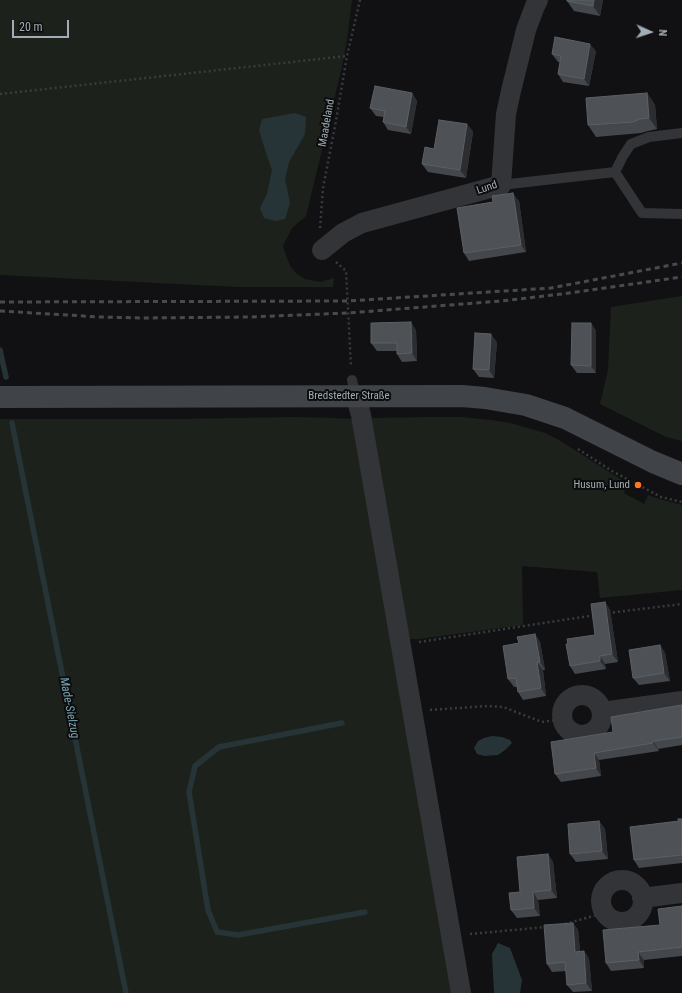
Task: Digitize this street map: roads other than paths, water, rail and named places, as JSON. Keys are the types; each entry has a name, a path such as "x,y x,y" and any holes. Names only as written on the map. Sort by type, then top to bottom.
{"main road":[{"name":"Bredstedter Straße","path":"0,397 354,388 485,398 526,405 565,418 653,462 682,474"}],"street":[{"name":"Lund","path":"322,250 343,233 362,223 501,185 506,114 526,30 534,6 538,0"},
{"path":"354,388 360,415 461,993"},
{"path":"576,695 589,695 596,699 600,704 602,712 603,717 597,729 586,735 573,733 568,729 562,719 562,710 565,704 570,698 576,695"},
{"path":"602,712 682,701"},
{"path":"619,880 626,880 633,883 642,894 642,898 642,907 639,913 634,918 621,922 609,918 604,913 600,900 606,887 612,882 619,880"},
{"path":"642,898 682,893"}],"lane":[{"path":"615,172 631,144 649,137 682,133"},
{"path":"501,185 615,172"},
{"path":"615,172 642,213 682,214"}],"waterway":[{"name":"Made-Sielzug","path":"0,350 6,377"},
{"name":"Made-Sielzug","path":"12,423 126,993"},
{"path":"342,723 219,747 195,766 189,792 208,910 217,932 238,935 365,912"}],"railway":[{"path":"0,302 348,301 551,288 682,263"},
{"path":"0,311 144,318 250,317 348,313 501,301 682,277"}],"place":[{"name":"Husum, Lund","path":"638,485"}]}
